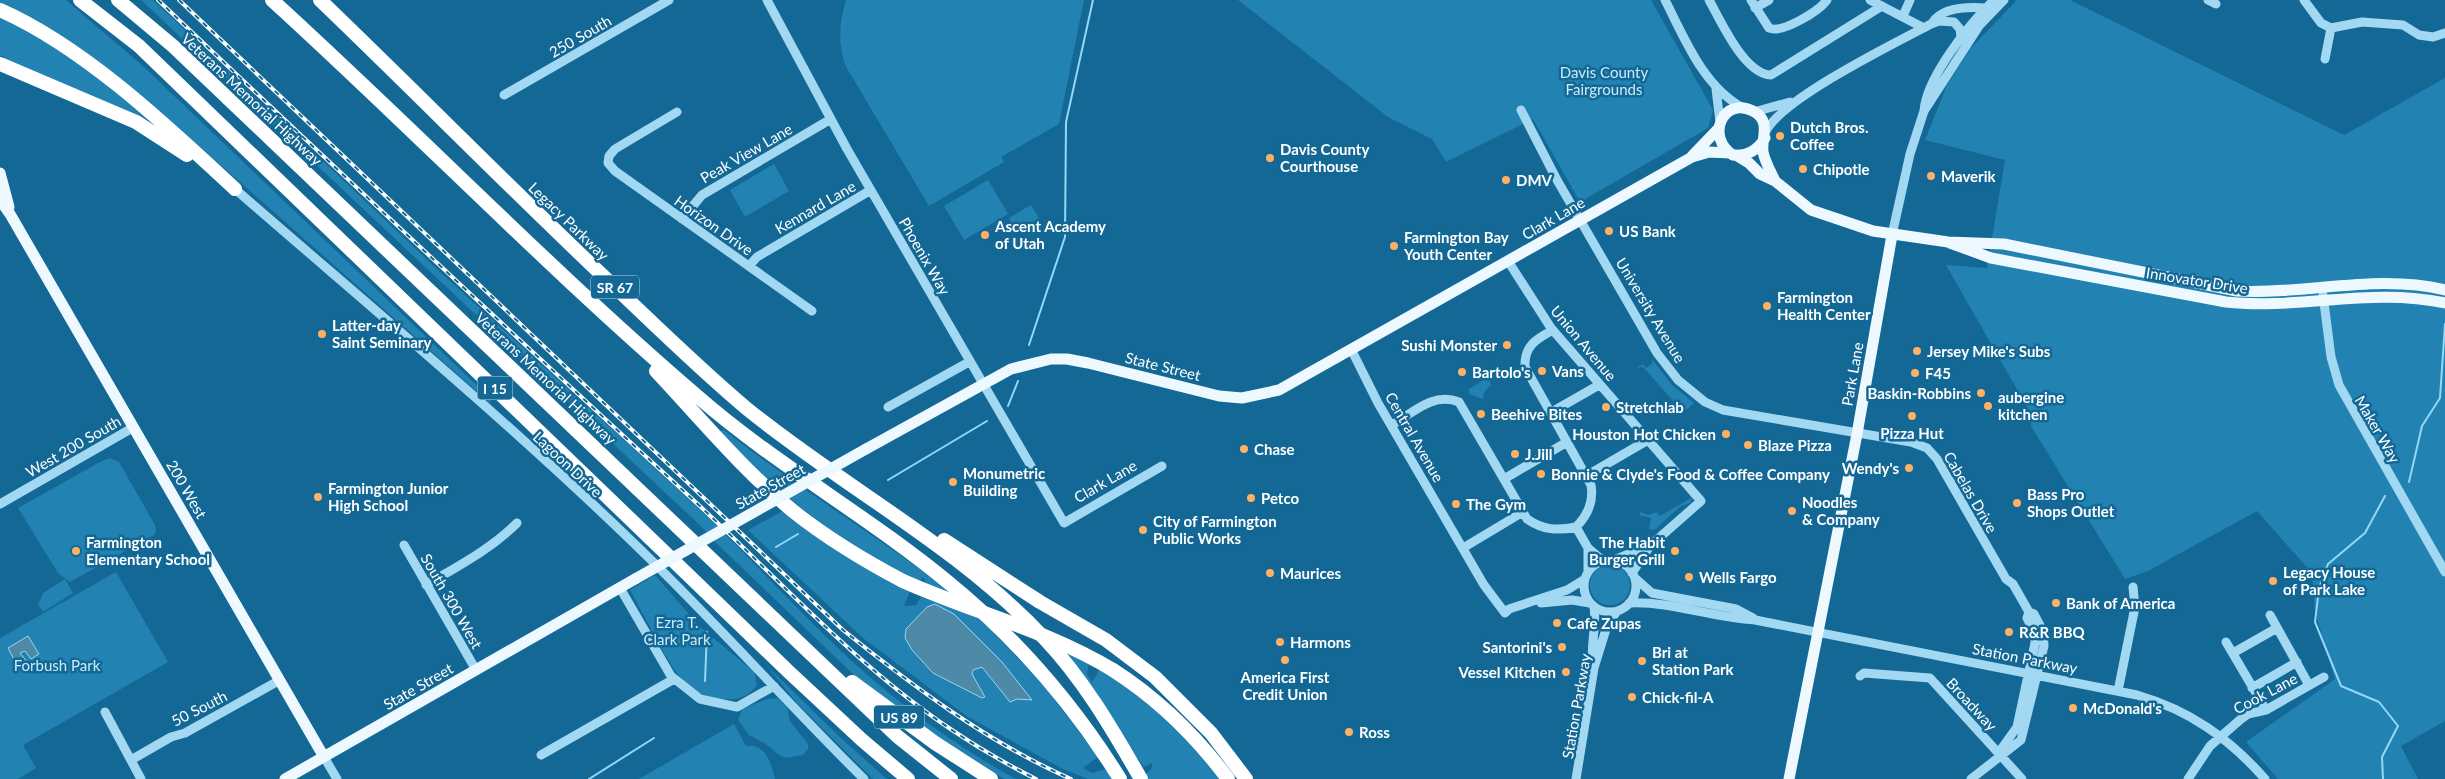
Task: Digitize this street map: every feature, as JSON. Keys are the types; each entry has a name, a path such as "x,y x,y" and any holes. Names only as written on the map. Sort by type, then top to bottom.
{"highway":[{"name":"I 15","path":"80,0 139,46 789,672 862,740 908,779"},
{"name":"Veterans Memorial Highway","path":"118,0 172,46 897,736 951,779"},
{"name":"SR 67","path":"272,0 598,308"},
{"name":"Legacy Parkway","path":"320,0 492,170 694,362 746,408 831,470"},
{"path":"0,10 20,19 78,57 160,120 235,189"},
{"path":"4,66 136,122 235,189"},
{"path":"598,308 711,430 786,505 829,537 903,581 947,600 1054,639 1112,670 1149,696 1175,718 1206,751 1228,779"},
{"path":"598,308 738,431 950,583 1007,636 1038,669 1072,710 1120,779"},
{"path":"831,470 972,571 1022,616 1075,675 1109,723 1138,774"},
{"path":"831,470 1040,602 1106,640 1155,677 1188,707 1211,733 1246,779"},
{"name":"US 89","path":"808,651 935,743 991,779"}],"main road":[{"path":"1765,134 1752,152 1733,154 1721,143 1719,125 1728,112 1743,108 1754,112 1762,120 1765,134 1763,153 1774,181"},
{"name":"Clark Lane","path":"1692,157 1719,125"},
{"name":"Clark Lane","path":"1301,380 1692,157 1709,152 1733,154"},
{"name":"Innovator Drive","path":"1733,154 1749,163 1760,174 1774,181 1811,210 1838,221 1892,234 1948,242 2004,244 2232,290 2266,292 2393,284 2445,290"},
{"path":"0,173 10,214"},
{"path":"0,200 10,214"},
{"name":"200 West","path":"10,214 324,757"},
{"name":"Park Lane","path":"1789,779 1819,632 1844,492 1857,434 1892,234"},
{"name":"Innovator Drive","path":"1948,242 1991,258 2214,300 2265,304 2387,296 2445,303"},
{"name":"State Street","path":"285,779 866,448 982,384 1024,364 1067,359 1231,397 1266,394 1301,380"}],"street":[{"name":"250 South","path":"504,95 669,0"},
{"name":"Phoenix Way","path":"768,0 831,120 969,362 1064,523"},
{"path":"1665,0 1694,55 1716,88 1743,108"},
{"path":"1709,0 1744,59 1766,74 1780,70 1882,6"},
{"path":"1769,0 1753,4 1769,28 1777,30 1810,14 1827,0"},
{"path":"1870,0 1928,26"},
{"path":"1903,16 1910,0"},
{"path":"1924,111 1925,97 1961,38 1994,0"},
{"name":"Park Lane","path":"1892,234 1910,154 1924,111 1979,26 2004,0"},
{"path":"2304,0 2320,23 2331,28 2362,22 2403,25 2419,35 2433,37 2445,34"},
{"path":"1928,26 1936,17 1964,7 1986,8"},
{"path":"1765,134 1774,120 1795,101 1928,26 1939,21 1954,22 1960,29 1961,38"},
{"path":"2325,59 2331,28"},
{"path":"1716,88 1719,125"},
{"path":"1754,112 1795,101"},
{"name":"University Avenue","path":"1521,110 1557,180 1657,353 1678,380 1705,402 1723,410 1857,434"},
{"name":"Horizon Drive","path":"677,112 615,150 609,156 608,163 615,171 812,311"},
{"name":"Peak View Lane","path":"682,218 702,195 831,120"},
{"name":"Lagoon Drive","path":"235,189 548,463 691,600 864,779"},
{"name":"Kennard Lane","path":"749,266 757,257 871,190"},
{"name":"Union Avenue","path":"1508,261 1533,303 1553,330 1700,501 1651,545 1634,576"},
{"name":"Maker Way","path":"2322,287 2331,357 2339,385 2445,572"},
{"path":"1392,425 1442,397 1459,402 1527,519 1537,526 1552,530 1576,527 1591,504 1593,494 1586,476 1528,375 1524,362 1531,343 1553,330"},
{"name":"Central Avenue","path":"1352,350 1392,425 1484,585 1505,613 1509,609 1567,590 1586,575"},
{"path":"888,407 969,362"},
{"path":"1550,413 1600,385"},
{"name":"West 200 South","path":"0,504 134,427"},
{"name":"Cabelas Drive","path":"1857,434 1875,435 1911,442 1931,451 2006,579 2012,584 2029,612 2034,614 2040,623 2044,638 2033,674 2021,740 2010,751 2000,754 1971,779"},
{"path":"1586,476 1648,440"},
{"path":"1504,479 1566,442"},
{"name":"Clark Lane","path":"1064,523 1162,466"},
{"path":"1463,548 1523,512"},
{"path":"426,585 475,557 504,536 517,522"},
{"path":"1576,527 1588,548 1603,561"},
{"name":"Union Avenue","path":"1614,560 1651,545"},
{"name":"South 300 West","path":"404,546 476,670"},
{"path":"1588,548 1585,594 1592,605 1596,629 1592,657 1594,668"},
{"path":"1586,575 1603,561 1614,560 1628,567 1634,576 1635,588 1628,603 1617,611 1602,610 1592,605"},
{"name":"Station Parkway","path":"1634,576 1652,593 1736,609 1755,620"},
{"path":"2118,691 2135,607 2133,587"},
{"path":"620,588 674,679 700,700 733,706 743,704 774,686"},
{"name":"Central Avenue","path":"1531,603 1572,600 1592,605"},
{"name":"Station Parkway","path":"1628,603 1658,603 1735,619 1755,620 2137,695 2196,718 2222,736 2265,779"},
{"name":"Station Parkway","path":"1576,779 1594,668 1607,626 1617,611"},
{"path":"2270,615 2310,685"},
{"path":"2233,653 2277,628"},
{"path":"2226,642 2266,710"},
{"path":"2252,688 2297,662"},
{"name":"Broadway","path":"1860,676 1864,673 1930,678 2022,779"},
{"name":"Cook Lane","path":"2188,779 2210,746 2245,716 2266,710 2324,677"},
{"path":"542,755 674,679"},
{"name":"50 South","path":"131,760 170,737 185,733 280,680"},
{"path":"105,712 141,779"},
{"name":"200 West","path":"324,757 337,779"}],"green space":[{"path":"0,0 66,0 143,66 491,399 490,403 163,114 113,74 0,7"},
{"path":"141,0 153,0 438,270 718,526 707,532"},
{"path":"846,0 1084,0 1059,124 1001,157 1004,162 929,206 845,65 840,32"},
{"name":"Davis County Fairgrounds","path":"1238,0 1651,0 1713,110 1708,128 1580,202 1533,119 1446,162 1432,139 1388,117"},
{"path":"2017,0 2070,0 2344,135 2445,78 2445,721 2401,746 2418,779 2278,779 2246,742 2335,679 2315,612 2312,573 2257,511 2148,571 2125,579 2031,426 2031,414 1946,265 1987,268 2005,160 1925,140 1947,85 1971,48"},
{"path":"0,16 78,59 192,152 117,108 11,64 2,55 0,58"},
{"path":"774,164 789,191 745,217 730,190"},
{"path":"988,180 1008,214 964,240 944,206"},
{"path":"1031,205 1039,218 1017,232 1009,218"},
{"path":"1652,359 1672,385 1694,403 1680,416 1679,414 1682,411 1643,367 1637,368 1643,364 1646,368 1652,364"},
{"path":"1487,378 1491,384 1484,393 1483,399 1469,394 1469,389"},
{"path":"723,429 751,451 899,554 957,597 926,583 923,577 920,581 881,563 833,533 756,468 720,432"},
{"path":"110,458 119,462 155,525 156,531 154,535 70,582 58,573 18,508"},
{"path":"1689,493 1693,496 1690,503 1681,506 1654,530 1649,529 1651,518 1639,515 1641,512 1648,515 1657,512 1660,516 1691,498"},
{"path":"783,511 837,551 910,591 904,606 916,605 921,597 980,619 1041,682 1098,757 1083,768 1092,773 1106,769 1112,779 1088,779 1063,769 968,717 863,638 748,530"},
{"path":"725,534 826,637 881,687 946,736 1016,779 1004,779 988,770 940,739 856,677 713,540"},
{"path":"1610,565 1624,571 1630,585 1624,599 1610,605 1596,599 1590,585 1596,571"},
{"name":"Forbush Park","path":"116,572 168,662 23,745 36,768 18,779 0,779 0,638"},
{"name":"Ezra T. Clark Park","path":"655,575 699,626 754,672 757,685 751,692 737,699 712,697 692,689 680,677 665,654 630,590"},
{"path":"65,579 73,593 43,612 38,605 43,593"},
{"path":"1061,649 1089,663 1087,674 1092,682 1100,669 1149,706 1179,733 1220,779 1148,779 1145,775 1152,768 1152,763 1144,767"},
{"path":"766,665 841,738 887,779 873,779 797,703"},
{"path":"777,698 787,707 790,721 808,744 808,749 803,755 786,758 779,755 766,744 749,735 738,720 742,709 767,699"},
{"path":"734,724 746,746 758,748 766,755 775,779 639,779"}],"shaded area":[{"path":"935,604 954,614 1002,662 1032,700 1017,699 1010,702 982,667 973,670 972,674 985,697 982,698 933,673 912,650 905,638 906,629 927,607"},
{"path":"28,636 39,654 31,659 25,651 20,653 27,662 18,667 8,648"}],"waterway":[{"path":"1029,345 1065,237 1066,122 1093,0"},
{"path":"2409,482 2422,426 2440,398 2445,324"},
{"path":"1008,406 1018,381"},
{"path":"888,480 987,421"},
{"path":"2383,779 2382,757 2398,726 2379,702 2341,686 2315,622 2319,588 2328,564 2365,533 2385,496"},
{"path":"776,547 798,534"},
{"path":"705,681 707,632"},
{"path":"589,779 654,738"}],"railway":[{"path":"158,0 422,249 721,526 847,647 914,703 949,728 992,755 1036,779"},
{"path":"179,0 843,630 924,692 981,731 1071,779"}],"place":[{"name":"Dutch Bros. Coffee","path":"1780,136"},
{"name":"Davis County Courthouse","path":"1270,158"},
{"name":"Chipotle","path":"1803,169"},
{"name":"Maverik","path":"1931,176"},
{"name":"DMV","path":"1506,180"},
{"name":"US Bank","path":"1609,231"},
{"name":"Ascent Academy of Utah","path":"985,235"},
{"name":"Farmington Bay Youth Center","path":"1394,246"},
{"name":"Farmington Health Center","path":"1767,306"},
{"name":"Latter-day Saint Seminary","path":"322,334"},
{"name":"Sushi Monster","path":"1507,345"},
{"name":"Jersey Mike's Subs","path":"1917,351"},
{"name":"Vans","path":"1542,371"},
{"name":"Bartolo's","path":"1462,372"},
{"name":"F45","path":"1915,373"},
{"name":"Baskin-Robbins","path":"1981,393"},
{"name":"aubergine kitchen","path":"1988,406"},
{"name":"Stretchlab","path":"1606,407"},
{"name":"Beehive Bites","path":"1481,414"},
{"name":"Pizza Hut","path":"1912,416"},
{"name":"Houston Hot Chicken","path":"1726,434"},
{"name":"Blaze Pizza","path":"1748,445"},
{"name":"Chase","path":"1244,449"},
{"name":"J.Jill","path":"1515,454"},
{"name":"Wendy's","path":"1909,468"},
{"name":"Bonnie & Clyde's Food & Coffee Company","path":"1541,474"},
{"name":"Monumetric Building","path":"953,482"},
{"name":"Farmington Junior High School","path":"318,497"},
{"name":"Petco","path":"1251,498"},
{"name":"Bass Pro Shops Outlet","path":"2017,503"},
{"name":"The Gym","path":"1456,504"},
{"name":"Noodles & Company","path":"1792,511"},
{"name":"City of Farmington Public Works","path":"1143,530"},
{"name":"Farmington Elementary School","path":"76,551"},
{"name":"The Habit Burger Grill","path":"1675,551"},
{"name":"Maurices","path":"1270,573"},
{"name":"Wells Fargo","path":"1689,577"},
{"name":"Legacy House of Park Lake","path":"2273,581"},
{"name":"Bank of America","path":"2056,603"},
{"name":"Cafe Zupas","path":"1557,623"},
{"name":"R&R BBQ","path":"2009,632"},
{"name":"Harmons","path":"1280,642"},
{"name":"Santorini's","path":"1562,647"},
{"name":"America First Credit Union","path":"1285,660"},
{"name":"Bri at Station Park","path":"1642,661"},
{"name":"Vessel Kitchen","path":"1566,672"},
{"name":"Chick-fil-A","path":"1632,697"},
{"name":"McDonald's","path":"2073,708"},
{"name":"Ross","path":"1349,732"}]}
